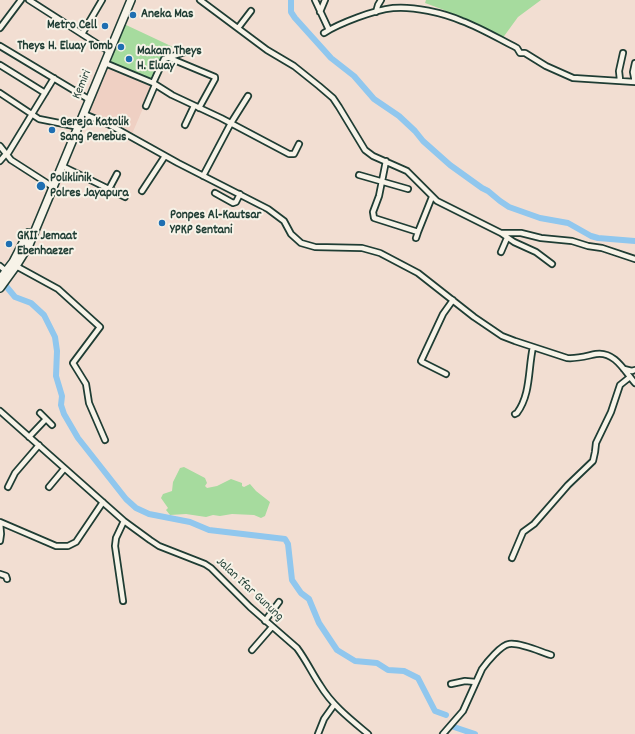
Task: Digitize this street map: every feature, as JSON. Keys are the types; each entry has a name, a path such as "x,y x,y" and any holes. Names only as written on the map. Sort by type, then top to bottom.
{"highway":[{"name":"Kemiri","path":"51,186 62,166 76,127 130,0"},
{"name":"Kemiri","path":"76,127 84,114 88,99 105,63 108,51"},
{"name":"Kemiri","path":"27,243 71,140"},
{"path":"0,279 16,266 27,243"},
{"path":"0,288 7,273 27,243"}],"street":[{"path":"0,28 20,0"},
{"path":"29,0 108,51"},
{"path":"82,34 102,0"},
{"path":"200,0 271,53 294,66 326,92 339,107 365,150 373,156 407,171 432,197 443,204 536,252 552,264"},
{"path":"315,0 329,30"},
{"path":"320,12 325,0"},
{"path":"376,12 380,0"},
{"path":"324,33 349,21 376,12 399,8 421,10 450,16 473,25 517,48 520,53 525,53 546,66 573,78 635,82 635,63"},
{"path":"238,28 251,11"},
{"path":"0,46 88,99"},
{"path":"146,106 164,59 166,57 185,52"},
{"path":"620,80 619,70 623,53"},
{"path":"166,57 215,77 185,125"},
{"path":"105,63 154,84 172,95 231,123 291,155 294,154 299,144"},
{"path":"0,65 45,93"},
{"path":"3,157 54,78"},
{"path":"0,93 43,120 76,127"},
{"path":"203,176 231,123 248,96"},
{"path":"84,114 108,124 165,156 260,204 280,218 285,223 294,238 304,244 327,248 356,247 380,253 418,273 474,317 502,336 568,358 605,354 631,373 635,383"},
{"path":"0,146 3,157"},
{"path":"142,192 165,156"},
{"path":"3,157 11,160 51,186"},
{"path":"386,161 373,215 374,218 418,232"},
{"path":"62,166 125,197"},
{"path":"109,189 117,174"},
{"path":"359,175 408,189"},
{"path":"215,193 233,203 236,202 240,194"},
{"path":"416,238 432,197"},
{"path":"501,233 521,233 545,239 572,242 602,248 635,259"},
{"path":"501,252 507,238"},
{"path":"0,266 7,273"},
{"path":"16,266 58,289 100,327 76,358 74,363 86,384 88,403 105,440"},
{"path":"446,374 421,361 443,314 453,300"},
{"path":"515,414 521,407 526,392 533,347"},
{"path":"512,558 523,532 534,524 568,485 593,461 596,452 596,443 614,404 620,385 631,373"},
{"name":"Jalan Ifar Gunung","path":"0,411 124,522 159,546 208,566 265,621 297,648 320,686 334,705 364,733"},
{"path":"40,413 52,425"},
{"path":"29,437 46,419"},
{"path":"8,487 15,474 38,445"},
{"path":"49,486 64,468"},
{"path":"0,541 0,523 56,546 68,546 76,542 103,502"},
{"path":"123,601 115,546 116,538 124,522"},
{"path":"0,574 6,576 8,579"},
{"path":"265,621 279,602"},
{"path":"252,650 272,627"},
{"path":"443,734 463,711 476,682 487,663 504,645 515,644 551,655"},
{"path":"450,684 465,681 476,682"},
{"path":"318,734 324,719 334,705"}],"shaded area":[{"path":"108,66 153,85 132,134 89,111"}],"green space":[{"path":"426,0 541,0 518,17 502,39 444,10 425,3"},
{"path":"124,24 173,47 156,83 110,64"},
{"path":"184,467 205,478 207,483 205,486 207,488 217,486 231,479 242,483 242,486 244,487 250,484 270,502 265,516 261,518 254,515 232,514 206,517 186,514 170,515 166,510 168,508 161,498 163,494 172,491 173,482 180,468"}],"waterway":[{"path":"291,0 291,12 295,18 331,58 354,76 374,99 399,116 423,141 450,165 500,201 509,207 540,218 568,223 591,236 635,241"},
{"path":"1,280 15,297 31,303 44,315 55,337 57,351 56,376 62,396 61,405 64,414 78,438 126,499 136,508 149,514 190,522 209,530 285,539 288,544 292,580 301,593 309,599 319,623 337,650 355,661 377,663 388,670 404,671 418,678 435,711 446,715"},
{"path":"454,727 475,734"}],"place":[{"name":"Aneka Mas","path":"133,15"},
{"name":"Metro Cell","path":"105,26"},
{"name":"Theys H. Eluay Tomb","path":"121,47"},
{"name":"Makam Theys H. Eluay","path":"129,59"},
{"name":"Gereja Katolik Sang Penebus","path":"52,130"},
{"name":"Poliklinik Polres Jayapura","path":"41,186"},
{"name":"Ponpes Al-Kautsar YPKP Sentani","path":"162,223"},
{"name":"GKII Jemaat Ebenhaezer","path":"9,244"}]}
